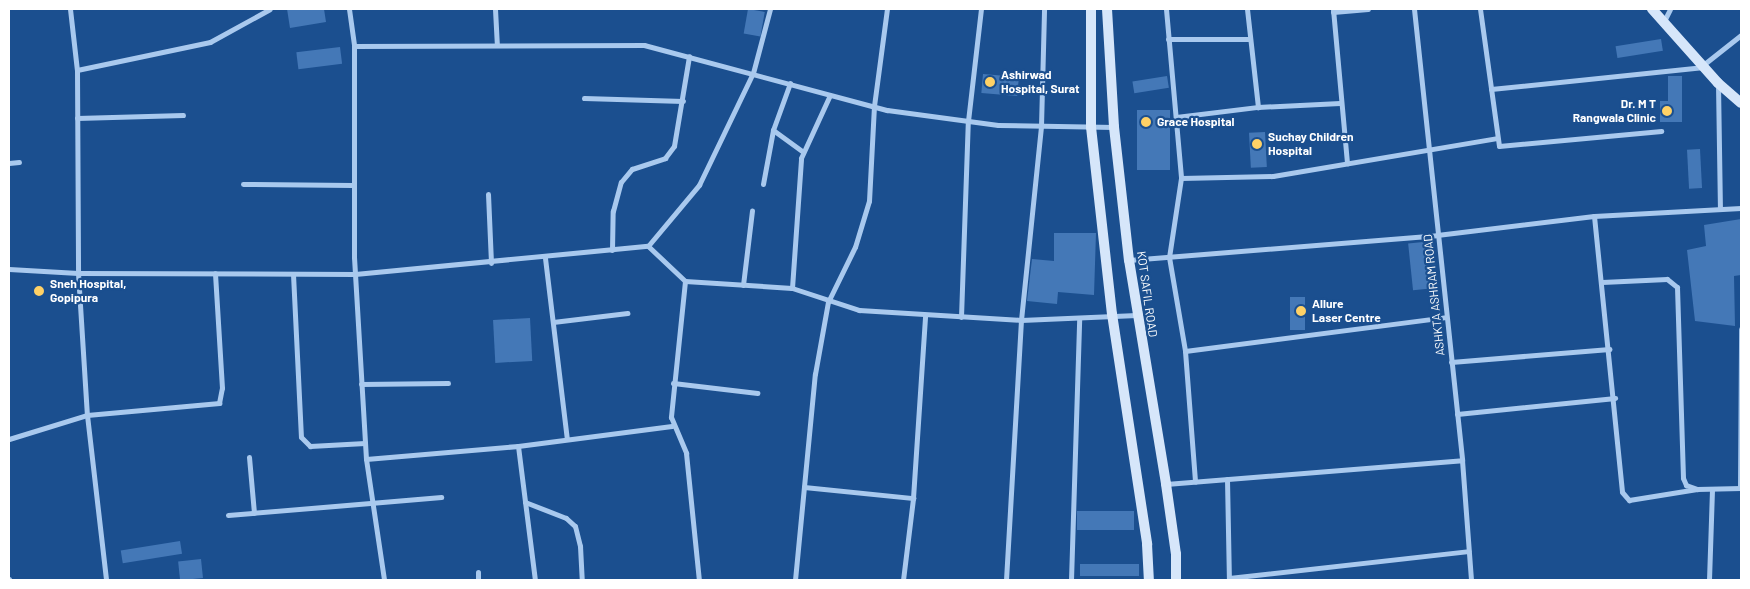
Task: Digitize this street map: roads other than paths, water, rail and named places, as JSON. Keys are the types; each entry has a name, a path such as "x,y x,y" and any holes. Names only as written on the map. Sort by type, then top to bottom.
{"main road":[{"path":"1091,9 1090,127 1112,314 1147,544 1149,580"},
{"name":"KOT SAFIL ROAD","path":"1107,9 1114,128 1129,260 1166,484 1176,554 1176,580"},
{"path":"1652,9 1718,84 1741,103"}],"street":[{"path":"70,9 76,70 78,273 87,415 105,580"},
{"path":"76,70 210,42 270,9"},
{"path":"349,9 354,46 352,185 355,274 365,443 384,580"},
{"path":"495,9 497,44"},
{"path":"9,269 78,273 355,274 544,258 648,246 699,185 753,73 770,9"},
{"path":"795,580 815,374 828,302 855,247 869,201 874,106 887,9"},
{"path":"961,316 968,121 981,9"},
{"path":"1006,580 1021,320 1040,126 1044,9"},
{"path":"1166,9 1181,178 1169,257 1185,351 1195,482"},
{"path":"1247,9 1258,107"},
{"path":"1346,163 1333,10 1368,9"},
{"name":"ASHKTA ASHRAM ROAD","path":"1414,9 1462,460 1471,580"},
{"path":"1480,9 1497,138 1502,147 1661,131"},
{"path":"1664,21 1670,9"},
{"path":"1491,89 1704,66 1741,35"},
{"path":"1168,39 1250,39"},
{"path":"354,46 497,44 644,45 874,106 968,121 1040,126 1114,128"},
{"path":"612,250 613,211 618,190 632,169 665,158 670,153 683,100 688,56"},
{"path":"763,184 773,130 790,84"},
{"path":"1718,84 1720,209"},
{"path":"792,288 803,152 830,95"},
{"path":"584,98 683,100"},
{"path":"1176,117 1258,107 1340,103"},
{"path":"77,118 183,115"},
{"path":"773,130 803,152"},
{"path":"1181,178 1260,177 1497,138"},
{"path":"9,163 19,162"},
{"path":"243,184 352,185"},
{"path":"488,194 491,262"},
{"path":"1129,260 1437,235 1594,216 1741,208"},
{"path":"743,285 752,211"},
{"path":"1594,216 1615,398 1624,497 1629,500 1697,489 1741,488 1741,329"},
{"path":"648,246 686,280 792,288 828,302 859,310 1021,320 1079,319 1112,314 1137,315"},
{"path":"544,258 567,439"},
{"path":"9,439 87,415 219,403 222,388 215,273"},
{"path":"293,274 301,437 310,446 365,443"},
{"path":"1602,282 1666,279 1677,287 1683,478 1686,485 1697,489"},
{"path":"686,280 673,383 672,426 686,452 699,580"},
{"path":"553,322 627,313"},
{"path":"903,580 913,498 925,315"},
{"path":"1185,351 1446,317"},
{"path":"1071,580 1079,319"},
{"path":"1451,362 1609,348"},
{"path":"362,384 448,383"},
{"path":"673,383 757,393"},
{"path":"1457,414 1615,398"},
{"path":"366,459 518,446 672,426"},
{"path":"518,446 535,580"},
{"path":"249,457 254,513"},
{"path":"1166,484 1462,460"},
{"path":"1227,479 1229,579 1253,579 1468,551"},
{"path":"804,487 913,498"},
{"path":"1708,580 1712,489"},
{"path":"228,515 372,501 441,497"},
{"path":"525,502 566,518 575,526 580,546 582,580"},
{"path":"478,572 478,580"}],"place":[{"name":"Ashirwad Hospital, Surat","path":"990,82"},
{"name":"Dr. M T Rangwala Clinic","path":"1667,111"},
{"name":"Grace Hospital","path":"1146,122"},
{"name":"Suchay Children Hospital","path":"1257,144"},
{"name":"Sneh Hospital, Gopipura","path":"39,291"},
{"name":"Allure Laser Centre","path":"1301,311"}]}
